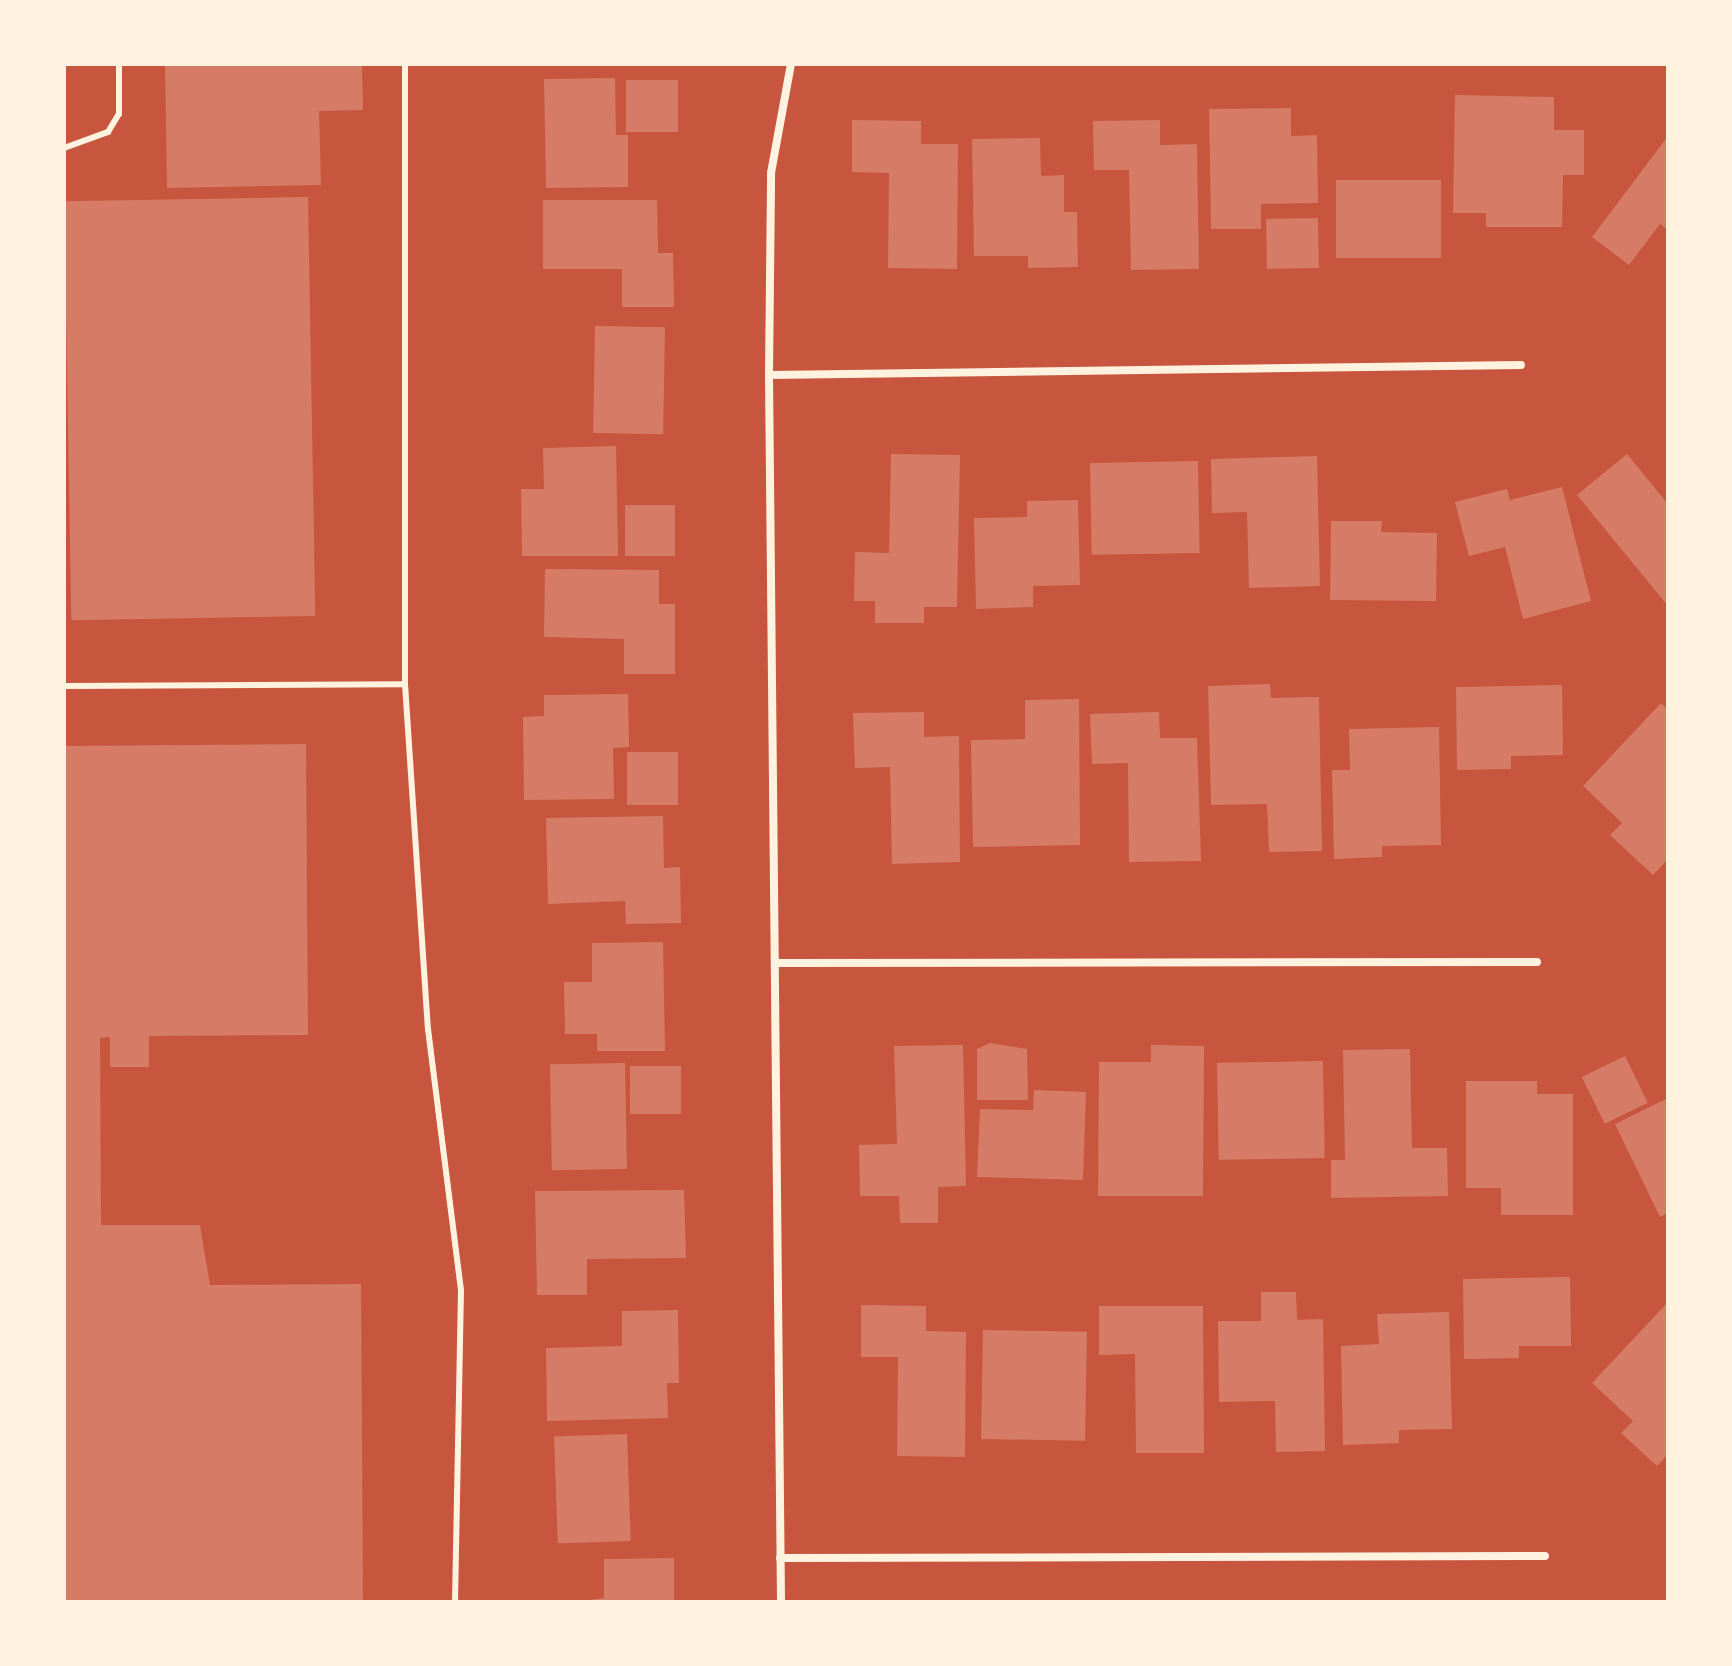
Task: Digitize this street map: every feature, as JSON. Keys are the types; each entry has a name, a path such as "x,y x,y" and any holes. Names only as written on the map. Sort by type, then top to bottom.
{"street":[{"path":"781,1602 779,963 769,375 771,173 791,64"},
{"path":"769,375 1521,365"},
{"path":"779,963 1537,962"},
{"path":"780,1558 1545,1556"}],"lane":[{"path":"64,148 108,132 119,114 119,64"},
{"path":"405,64 405,684 428,1029 461,1290 455,1602"},
{"path":"64,686 405,684"}],"building":[{"path":"165,64 362,64 363,110 319,111 321,185 167,188"},
{"path":"615,78 616,135 628,135 628,187 546,188 544,79"},
{"path":"626,80 678,80 678,132 626,132"},
{"path":"1455,95 1554,97 1554,130 1584,130 1584,175 1563,175 1562,227 1486,227 1486,213 1453,213"},
{"path":"1291,108 1291,136 1317,135 1318,203 1261,204 1261,229 1211,229 1209,109"},
{"path":"852,120 921,121 921,144 958,144 957,269 888,268 889,173 852,172"},
{"path":"1160,120 1160,145 1197,144 1199,269 1131,270 1129,170 1094,170 1093,121"},
{"path":"1668,136 1668,230 1660,224 1629,265 1592,237"},
{"path":"1040,138 1041,176 1064,175 1064,212 1077,212 1078,267 1028,268 1028,256 974,256 972,139"},
{"path":"1336,180 1441,180 1441,258 1336,258"},
{"path":"308,197 315,616 71,620 64,201"},
{"path":"543,200 657,200 658,253 673,253 674,307 622,307 622,269 543,269"},
{"path":"1318,218 1319,268 1267,269 1266,219"},
{"path":"595,326 665,327 663,434 593,433"},
{"path":"616,446 618,556 522,556 521,489 544,489 543,448"},
{"path":"891,454 960,455 957,607 924,607 924,623 875,623 875,601 854,601 855,552 889,553"},
{"path":"1627,454 1668,504 1668,606 1577,495"},
{"path":"1317,456 1320,586 1249,588 1247,512 1212,513 1211,459"},
{"path":"1198,461 1200,553 1092,555 1090,463"},
{"path":"1562,487 1591,601 1523,619 1505,547 1469,556 1455,502 1507,489 1510,500"},
{"path":"1078,500 1080,585 1033,586 1033,607 976,609 974,518 1027,517 1027,501"},
{"path":"625,505 675,505 675,556 625,556"},
{"path":"1331,521 1382,521 1381,532 1437,533 1436,601 1330,600"},
{"path":"545,569 659,570 659,604 675,604 675,674 624,674 624,639 544,637"},
{"path":"1270,684 1271,698 1319,697 1322,851 1269,852 1267,804 1211,805 1208,686"},
{"path":"1562,685 1563,755 1511,756 1511,769 1457,770 1456,687"},
{"path":"628,694 629,747 613,748 614,799 524,800 523,717 544,716 544,695"},
{"path":"1079,699 1080,845 973,847 971,740 1025,739 1025,700"},
{"path":"1661,703 1668,710 1668,859 1653,875 1610,835 1622,823 1583,786"},
{"path":"924,712 924,737 959,736 960,862 892,864 890,767 855,768 853,713"},
{"path":"1159,712 1160,738 1197,738 1201,861 1129,862 1128,763 1092,764 1090,714"},
{"path":"1439,727 1441,845 1382,846 1382,857 1334,859 1332,770 1350,770 1349,729"},
{"path":"306,744 308,1035 149,1036 149,1067 110,1067 110,1037 100,1038 101,1225 200,1225 210,1285 361,1284 363,1602 64,1602 64,746"},
{"path":"627,752 678,752 678,805 627,805"},
{"path":"663,816 664,868 680,867 681,923 626,924 625,901 548,904 546,818"},
{"path":"663,942 665,1051 597,1051 597,1034 565,1034 564,982 592,982 592,943"},
{"path":"990,1043 1027,1049 1028,1100 977,1100 977,1049"},
{"path":"963,1045 966,1186 938,1187 938,1223 900,1223 899,1196 860,1196 859,1145 897,1144 894,1046"},
{"path":"1151,1045 1204,1046 1203,1196 1098,1196 1099,1062 1151,1062"},
{"path":"1410,1049 1412,1148 1447,1148 1448,1196 1331,1198 1331,1160 1345,1160 1343,1050"},
{"path":"1625,1056 1648,1103 1605,1124 1582,1077"},
{"path":"1323,1061 1325,1158 1219,1160 1217,1063"},
{"path":"625,1063 627,1169 552,1170 550,1064"},
{"path":"630,1066 681,1066 681,1114 630,1114"},
{"path":"1466,1081 1537,1081 1537,1094 1573,1094 1573,1215 1501,1215 1501,1188 1466,1188"},
{"path":"1034,1090 1086,1092 1083,1180 977,1177 980,1109 1033,1110"},
{"path":"1668,1098 1668,1213 1660,1217 1615,1124"},
{"path":"684,1190 686,1258 587,1259 587,1295 537,1295 535,1191"},
{"path":"1570,1277 1571,1346 1519,1346 1519,1358 1464,1359 1463,1279"},
{"path":"1261,1292 1296,1292 1297,1320 1323,1319 1325,1451 1276,1452 1275,1401 1219,1402 1218,1321 1261,1321"},
{"path":"1668,1302 1668,1454 1657,1466 1621,1433 1633,1421 1592,1383"},
{"path":"861,1305 926,1306 926,1331 966,1332 965,1457 897,1456 898,1357 861,1357"},
{"path":"1099,1306 1203,1306 1204,1453 1136,1453 1135,1354 1099,1355"},
{"path":"678,1310 679,1383 667,1383 668,1418 547,1421 546,1348 622,1346 622,1311"},
{"path":"1449,1312 1452,1429 1399,1430 1399,1443 1343,1445 1341,1346 1379,1344 1377,1314"},
{"path":"983,1330 1087,1332 1085,1441 981,1439"},
{"path":"627,1434 631,1541 558,1543 554,1437"},
{"path":"674,1558 674,1602 577,1602 604,1598 604,1559"}]}
